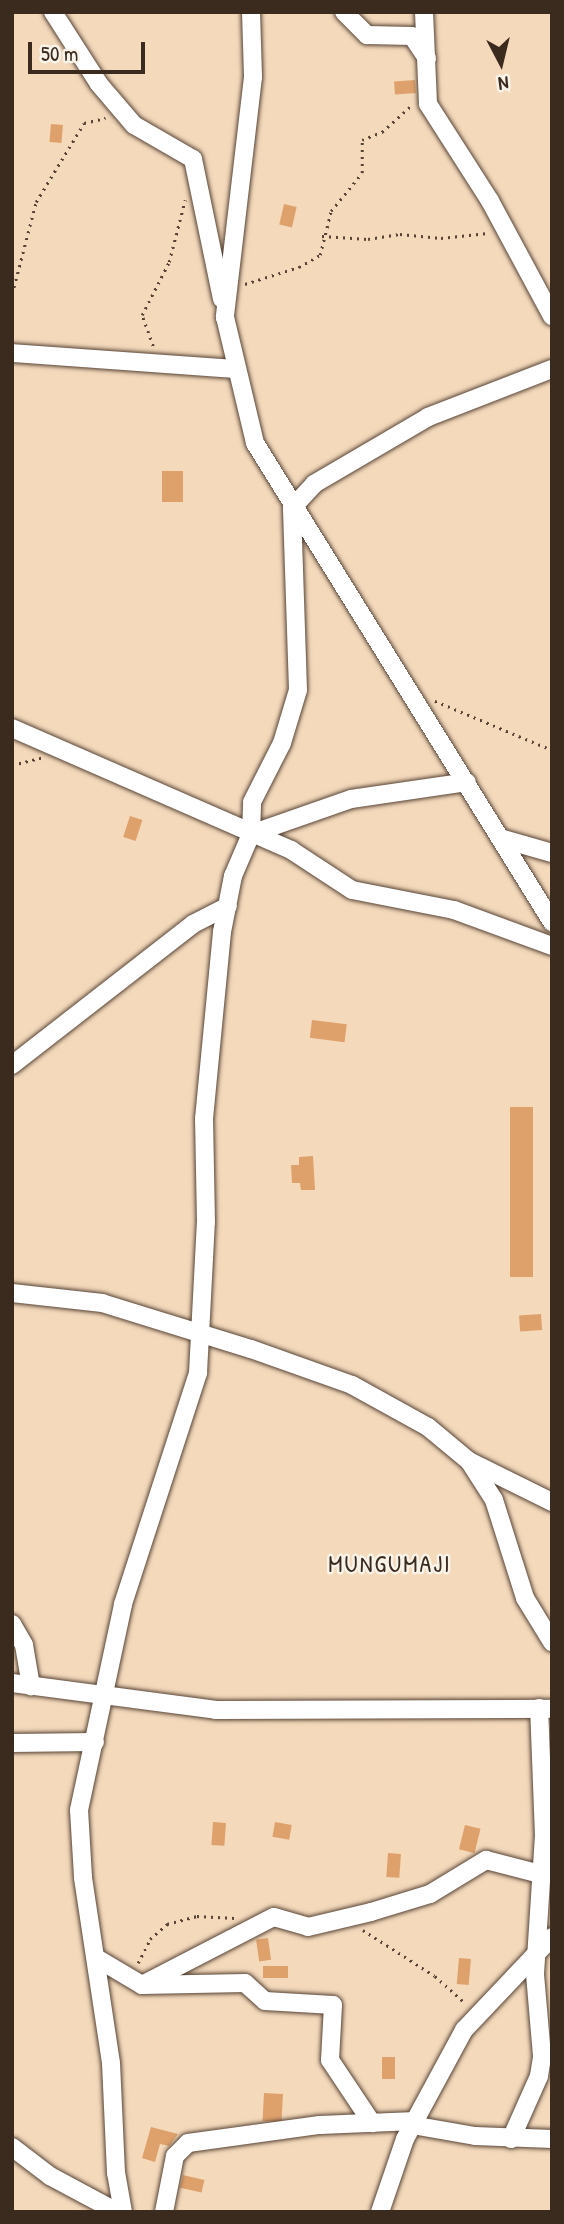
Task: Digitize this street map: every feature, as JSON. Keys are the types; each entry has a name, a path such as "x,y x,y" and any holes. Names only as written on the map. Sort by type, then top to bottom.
{"street":[{"path":"53,12 99,84 128,117 146,134 193,159 236,369 255,443 292,508 503,839 552,922"},
{"path":"225,317 253,77 251,12"},
{"path":"344,12 367,35 412,36 427,58"},
{"path":"424,12 427,90 432,113 513,241 552,316"},
{"path":"12,353 75,360 160,362 236,369"},
{"path":"123,2212 98,1959 79,1840 79,1810 123,1604 198,1373 207,1078 228,906 233,876 251,834 252,802 282,743 298,690 299,612 290,544 292,508 314,484 428,417 552,369"},
{"path":"12,728 300,855 352,890 464,913 552,946"},
{"path":"251,834 376,793 467,782"},
{"path":"503,839 552,853"},
{"path":"12,1065 193,924 228,906"},
{"path":"12,1293 102,1303 317,1372 385,1401 440,1436 469,1461 552,1502"},
{"path":"469,1461 494,1500 526,1598 552,1642"},
{"path":"12,1623 24,1645 31,1686"},
{"path":"12,1683 216,1710 302,1713 545,1708 547,1768 544,1875 536,1953 541,2067 511,2139"},
{"path":"12,1743 95,1742"},
{"path":"137,1983 274,1917 308,1927 345,1919 430,1894 486,1860 544,1875"},
{"path":"380,2212 414,2123 455,2045 477,2016 552,1937"},
{"path":"98,1959 137,1983 245,1983 265,2001 333,2005 330,2060 349,2096 372,2123"},
{"path":"164,2212 175,2156 188,2143 320,2124 372,2123 414,2123 511,2139 552,2139"},
{"path":"12,2147 50,2176 117,2212"}],"path":[{"path":"229,289 314,261 320,255 321,236 331,211 362,173 362,140 392,125 427,90"},
{"path":"12,294 28,219 84,123 93,118 128,117"},
{"path":"160,362 142,315 169,262 179,209 198,181"},
{"path":"321,236 368,239 400,234 441,238 502,233 513,241"},
{"path":"409,691 552,750"},
{"path":"137,1983 150,1939 167,1924 212,1915 259,1924"},
{"path":"345,1919 435,1976 477,2016"}],"building":[{"path":"415,80 416,93 395,94 394,81"},
{"path":"51,124 63,125 61,143 49,142"},
{"path":"284,204 297,207 292,227 279,224"},
{"path":"162,471 183,471 183,502 162,502"},
{"path":"130,816 142,820 136,841 123,837"},
{"path":"312,1020 347,1024 345,1042 310,1038"},
{"path":"510,1107 533,1107 533,1277 510,1277"},
{"path":"313,1156 315,1190 301,1190 300,1183 292,1183 291,1165 299,1165 299,1157"},
{"path":"541,1314 542,1330 520,1331 519,1316"},
{"path":"213,1822 226,1823 224,1846 211,1845"},
{"path":"275,1822 292,1825 289,1840 272,1837"},
{"path":"465,1825 481,1829 474,1853 459,1849"},
{"path":"388,1853 401,1854 399,1878 386,1877"},
{"path":"268,1938 271,1960 259,1961 256,1940"},
{"path":"459,1958 471,1959 469,1985 457,1984"},
{"path":"263,1966 288,1966 288,1978 263,1978"},
{"path":"382,2057 395,2057 395,2079 382,2079"},
{"path":"264,2093 283,2094 282,2122 263,2121"},
{"path":"151,2127 178,2134 169,2146 160,2144 155,2162 142,2158"},
{"path":"183,2175 204,2180 202,2193 180,2188"}],"district":[{"name":"MUNGUMAJI","path":"390,1564"}]}
